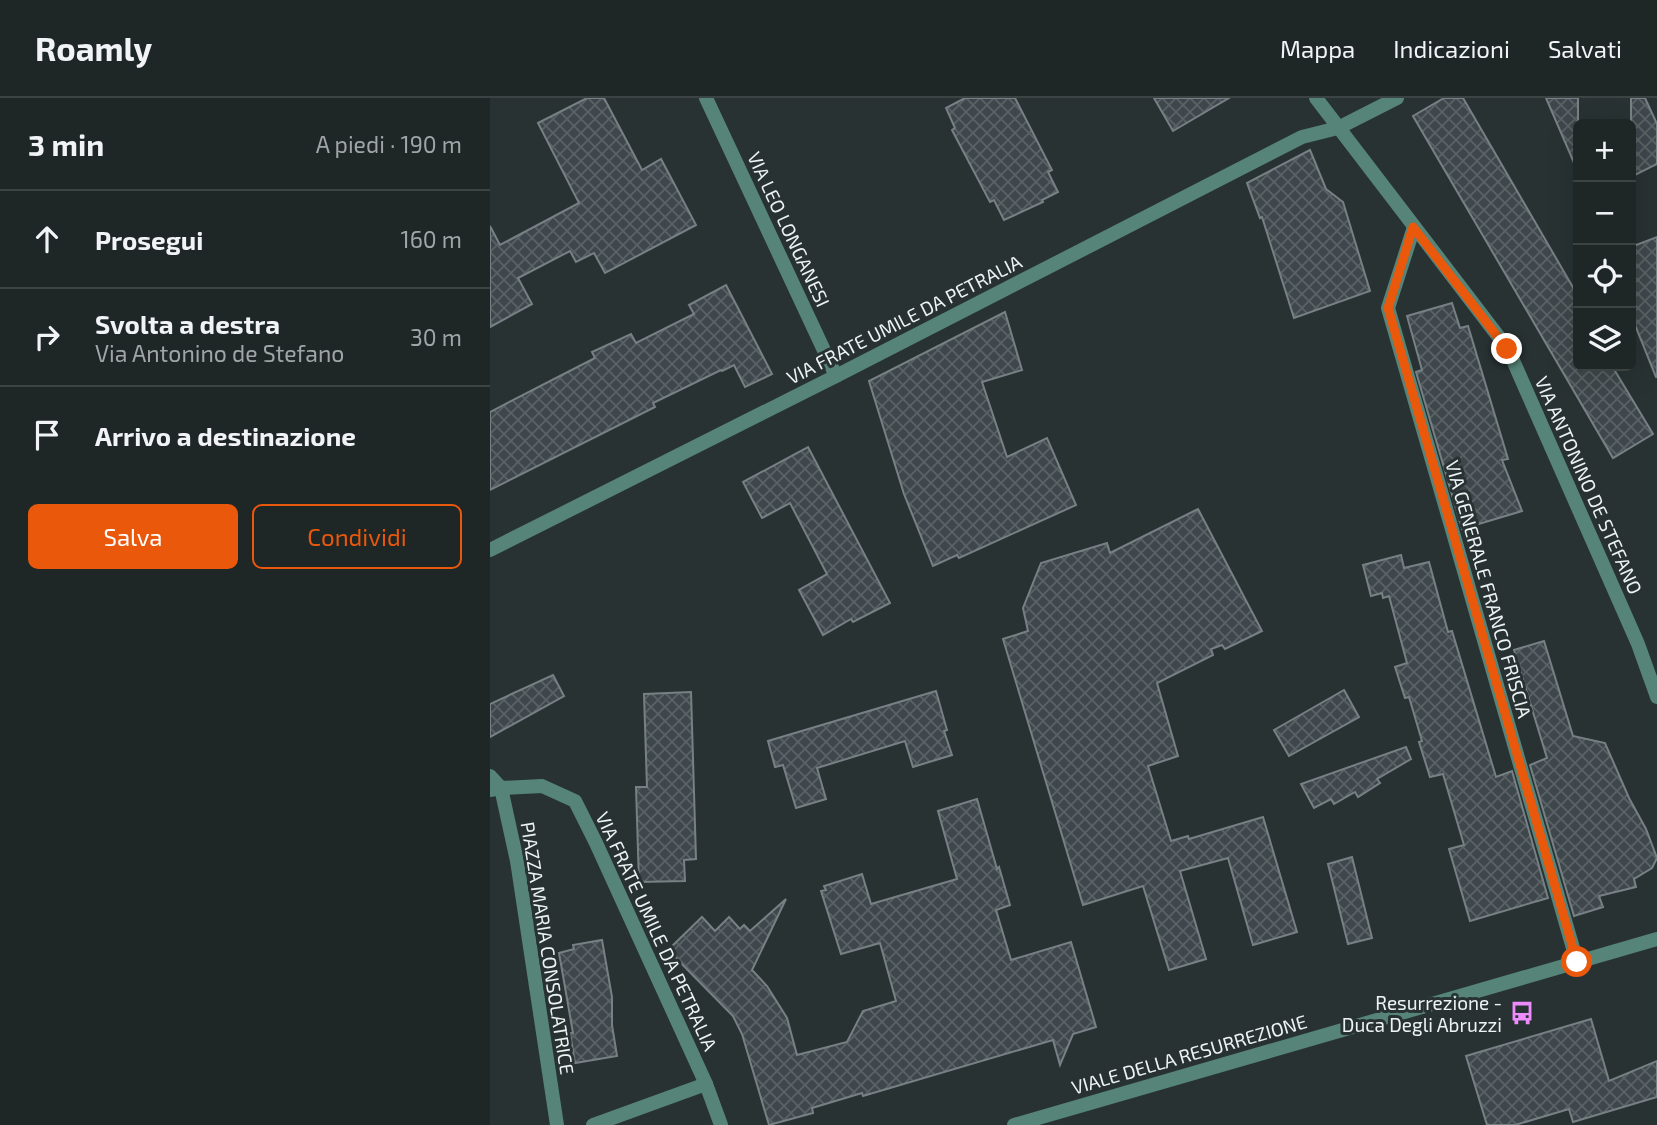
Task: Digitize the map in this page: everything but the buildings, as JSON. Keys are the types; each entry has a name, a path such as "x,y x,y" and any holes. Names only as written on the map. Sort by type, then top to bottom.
{"street":[{"name":"VIA LEO LONGANESI","path":"706,98 836,376"},
{"name":"VIA ANTONINO DE STEFANO","path":"1316,98 1507,349 1638,644 1657,697"},
{"name":"VIA FRATE UMILE DA PETRALIA","path":"490,550 1302,137 1338,128 1396,98"},
{"name":"VIA GENERALE FRANCO FRISCIA","path":"1413,227 1388,308 1577,962"},
{"path":"490,776 495,789"},
{"name":"VIA FRATE UMILE DA PETRALIA","path":"495,789 542,786 575,801 706,1084 721,1125"},
{"name":"PIAZZA MARIA CONSOLATRICE","path":"495,789 517,861 557,1125"},
{"name":"VIALE DELLA RESURREZIONE","path":"1014,1125 1657,939"},
{"path":"593,1125 706,1084"}],"place":[{"name":"Resurrezione - Duca Degli Abruzzi","path":"1522,1013"}],"route":[{"path":"1507,349 1413,227 1388,308 1577,962"}]}
